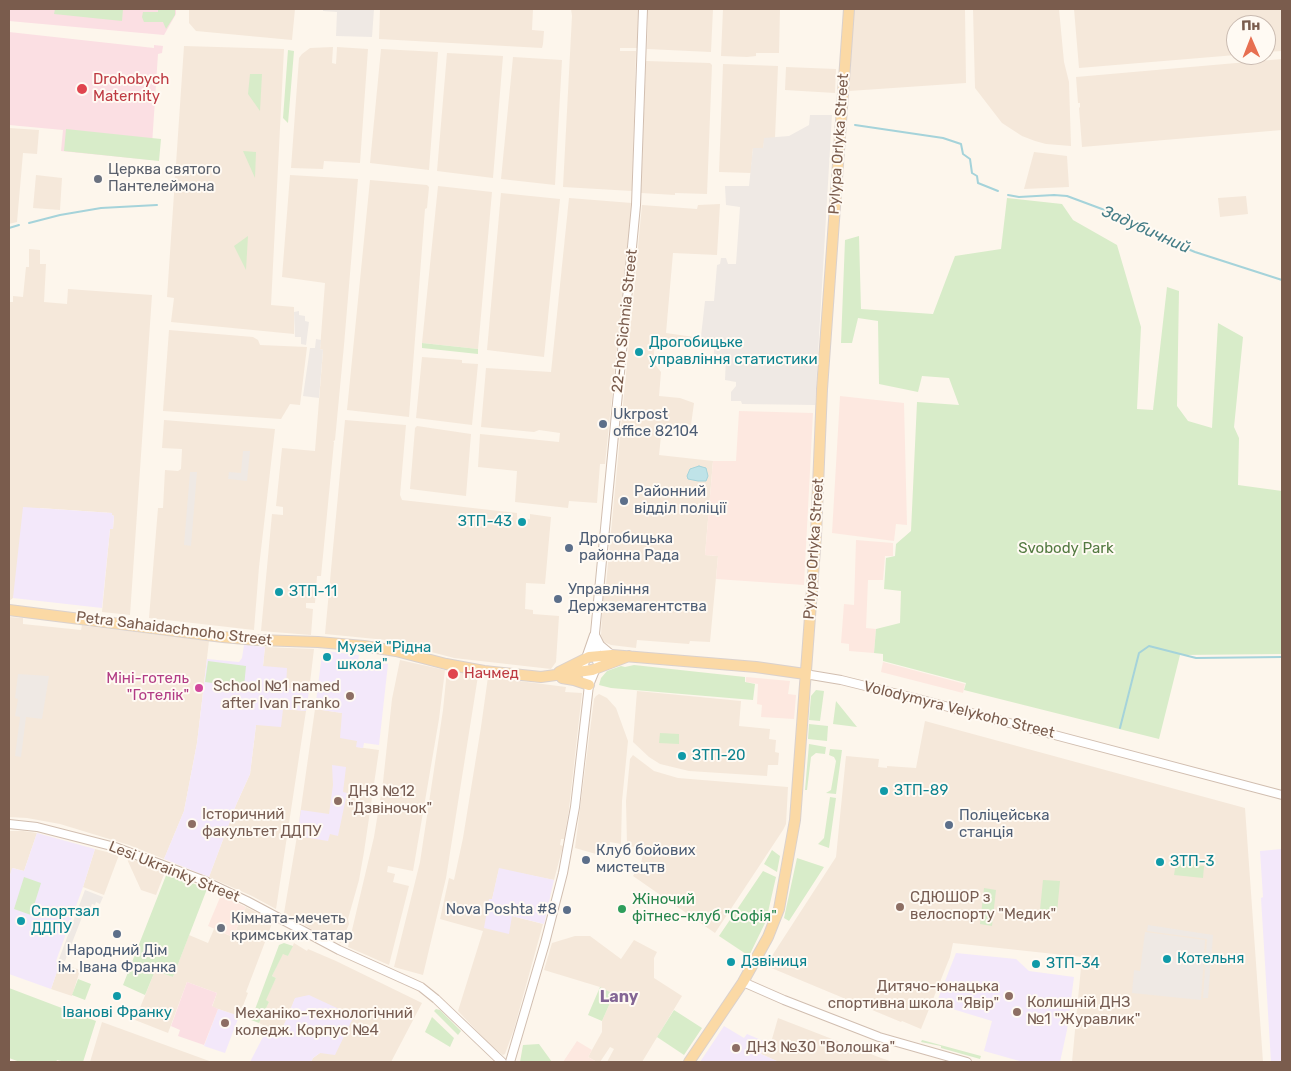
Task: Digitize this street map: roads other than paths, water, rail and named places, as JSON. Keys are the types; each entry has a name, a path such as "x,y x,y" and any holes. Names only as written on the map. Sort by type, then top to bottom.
{"main road":[{"name":"Pylypa Orlyka Street","path":"689,1062 743,982 762,950 772,928 785,878 798,800 805,674 816,535 822,389 849,9"},
{"name":"Petra Sahaidachnoho Street","path":"9,610 223,637 364,646 396,651 465,668 574,680 589,685"},
{"name":"Volodymyra Velykoho Street","path":"589,662 612,655 805,674"},
{"path":"550,677 589,662 629,656"}],"street":[{"name":"22-ho Sichnia Street","path":"594,633 636,204 643,9"},
{"path":"594,633 600,645 612,655"},
{"path":"510,1062 546,943 566,858 575,807 589,685 589,662 594,633"},
{"path":"589,662 594,633"},
{"name":"Volodymyra Velykoho Street","path":"805,674 841,680 950,707 1282,795"},
{"name":"Lesi Ukrainky Street","path":"9,824 55,830 115,847 205,881 248,901 339,950 421,988 436,999 502,1062"},
{"path":"743,982 879,1037 967,1062"}],"water":[{"path":"699,466 706,468 708,476 706,481 688,479 687,476 690,469"}],"waterway":[{"name":"Задубичний","path":"855,125 943,138 961,144 963,154 970,159 972,173 977,176 978,183 998,191"},
{"name":"Задубичний","path":"1008,195 1019,197 1067,196 1110,212 1159,237 1195,252 1282,280"},
{"path":"29,223 60,215 101,208 157,205"},
{"path":"9,228 19,225"},
{"path":"1120,728 1139,653 1149,646 1196,658 1282,657"}],"place":[{"name":"Drohobych Maternity","path":"82,89"},
{"name":"Церква святого Пантелеймона","path":"98,179"},
{"name":"Дрогобицьке управління статистики","path":"639,352"},
{"name":"Ukrpost office 82104","path":"603,424"},
{"name":"Районний відділ поліції","path":"624,501"},
{"name":"ЗТП-43","path":"522,522"},
{"name":"Дрогобицька районна Рада","path":"569,548"},
{"name":"ЗТП-11","path":"279,592"},
{"name":"Управління Держземагентства","path":"558,599"},
{"name":"Музей \"Рідна школа\"","path":"327,657"},
{"name":"Начмед","path":"453,674"},
{"name":"Міні-готель \"Готелік\"","path":"199,688"},
{"name":"School №1 named after Ivan Franko","path":"350,696"},
{"name":"ЗТП-20","path":"682,756"},
{"name":"ЗТП-89","path":"884,791"},
{"name":"ДНЗ №12 \"Дзвіночок\"","path":"338,801"},
{"name":"Історичний факультет ДДПУ","path":"192,824"},
{"name":"Поліцейська станція","path":"949,825"},
{"name":"Клуб бойових мистецтв","path":"586,860"},
{"name":"ЗТП-3","path":"1160,862"},
{"name":"СДЮШОР з велоспорту \"Медик\"","path":"900,907"},
{"name":"Жіночий фітнес-клуб \"Софія\"","path":"622,909"},
{"name":"Nova Poshta #8","path":"567,910"},
{"name":"Спортзал ДДПУ","path":"21,921"},
{"name":"Кімната-мечеть кримських татар","path":"221,928"},
{"name":"Народний Дім ім. Івана Франка","path":"117,934"},
{"name":"Котельня","path":"1167,959"},
{"name":"Дзвіниця","path":"731,962"},
{"name":"ЗТП-34","path":"1036,964"},
{"name":"Іванові Франку","path":"117,996"},
{"name":"Дитячо-юнацька спортивна школа \"Явір\"","path":"1009,996"},
{"name":"Колишній ДНЗ №1 \"Журавлик\"","path":"1017,1012"},
{"name":"Механіко-технологічний коледж. Корпус №4","path":"225,1023"},
{"name":"ДНЗ №30 \"Волошка\"","path":"736,1048"}],"district":[{"name":"Lany","path":"619,997"}],"park label":[{"name":"Svobody Park","path":"1066,549"}]}
